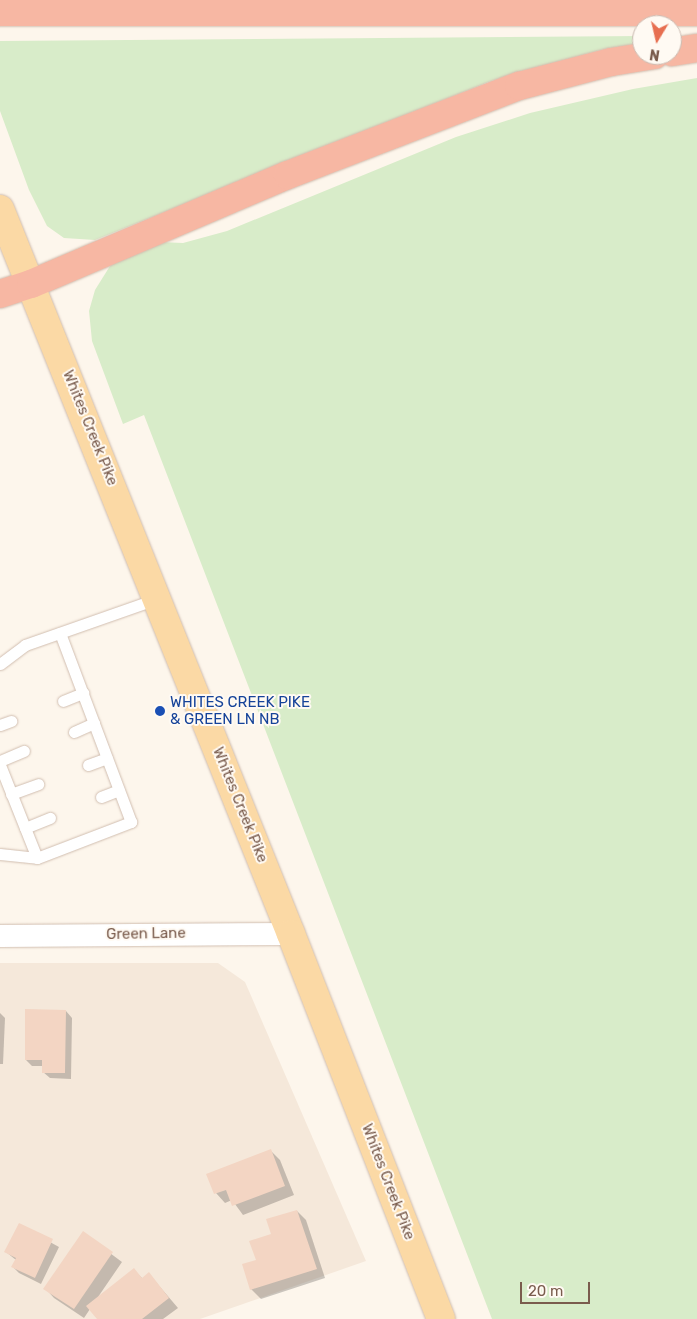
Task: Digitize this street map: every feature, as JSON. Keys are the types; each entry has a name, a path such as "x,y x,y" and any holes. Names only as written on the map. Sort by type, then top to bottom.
{"highway":[{"path":"3,12 697,12"},
{"path":"682,50 697,48"},
{"path":"0,294 31,284 262,185 519,86 611,62 632,59"}],"main road":[{"name":"Whites Creek Pike","path":"0,209 292,934 441,1319"}],"street":[{"name":"Green Lane","path":"0,936 292,934"}],"lane":[{"path":"0,664 25,645 158,599"},
{"path":"0,854 37,858 131,822 60,632"},
{"path":"62,701 83,693"},
{"path":"74,732 94,723"},
{"path":"0,761 24,751"},
{"path":"88,765 107,758"},
{"path":"0,765 37,858"},
{"path":"12,794 38,784"},
{"path":"101,797 119,790"},
{"path":"25,828 50,818"}],"shaded area":[{"path":"0,963 218,963 245,982 366,1261 200,1319 0,1319"}],"green space":[{"path":"632,36 632,45 604,49 491,81 95,240 64,238 47,226 29,190 0,111 0,41"},
{"path":"697,78 697,1319 492,1319 144,415 123,424 92,341 89,311 95,290 110,266 138,249 160,242 183,243 227,231 456,137 530,113 633,89"}],"building":[{"path":"25,1009 66,1010 65,1073 42,1073 42,1060 25,1060"},
{"path":"271,1149 285,1186 232,1206 226,1190 214,1194 206,1174"},
{"path":"297,1210 317,1269 250,1290 242,1264 256,1260 249,1241 271,1234 266,1219"},
{"path":"19,1223 53,1239 35,1278 11,1267 16,1258 4,1252"},
{"path":"83,1231 113,1252 74,1309 43,1289"},
{"path":"134,1268 142,1278 149,1272 169,1298 142,1319 97,1319 86,1306"}],"place":[{"name":"WHITES CREEK PIKE & GREEN LN NB","path":"160,711"}]}
